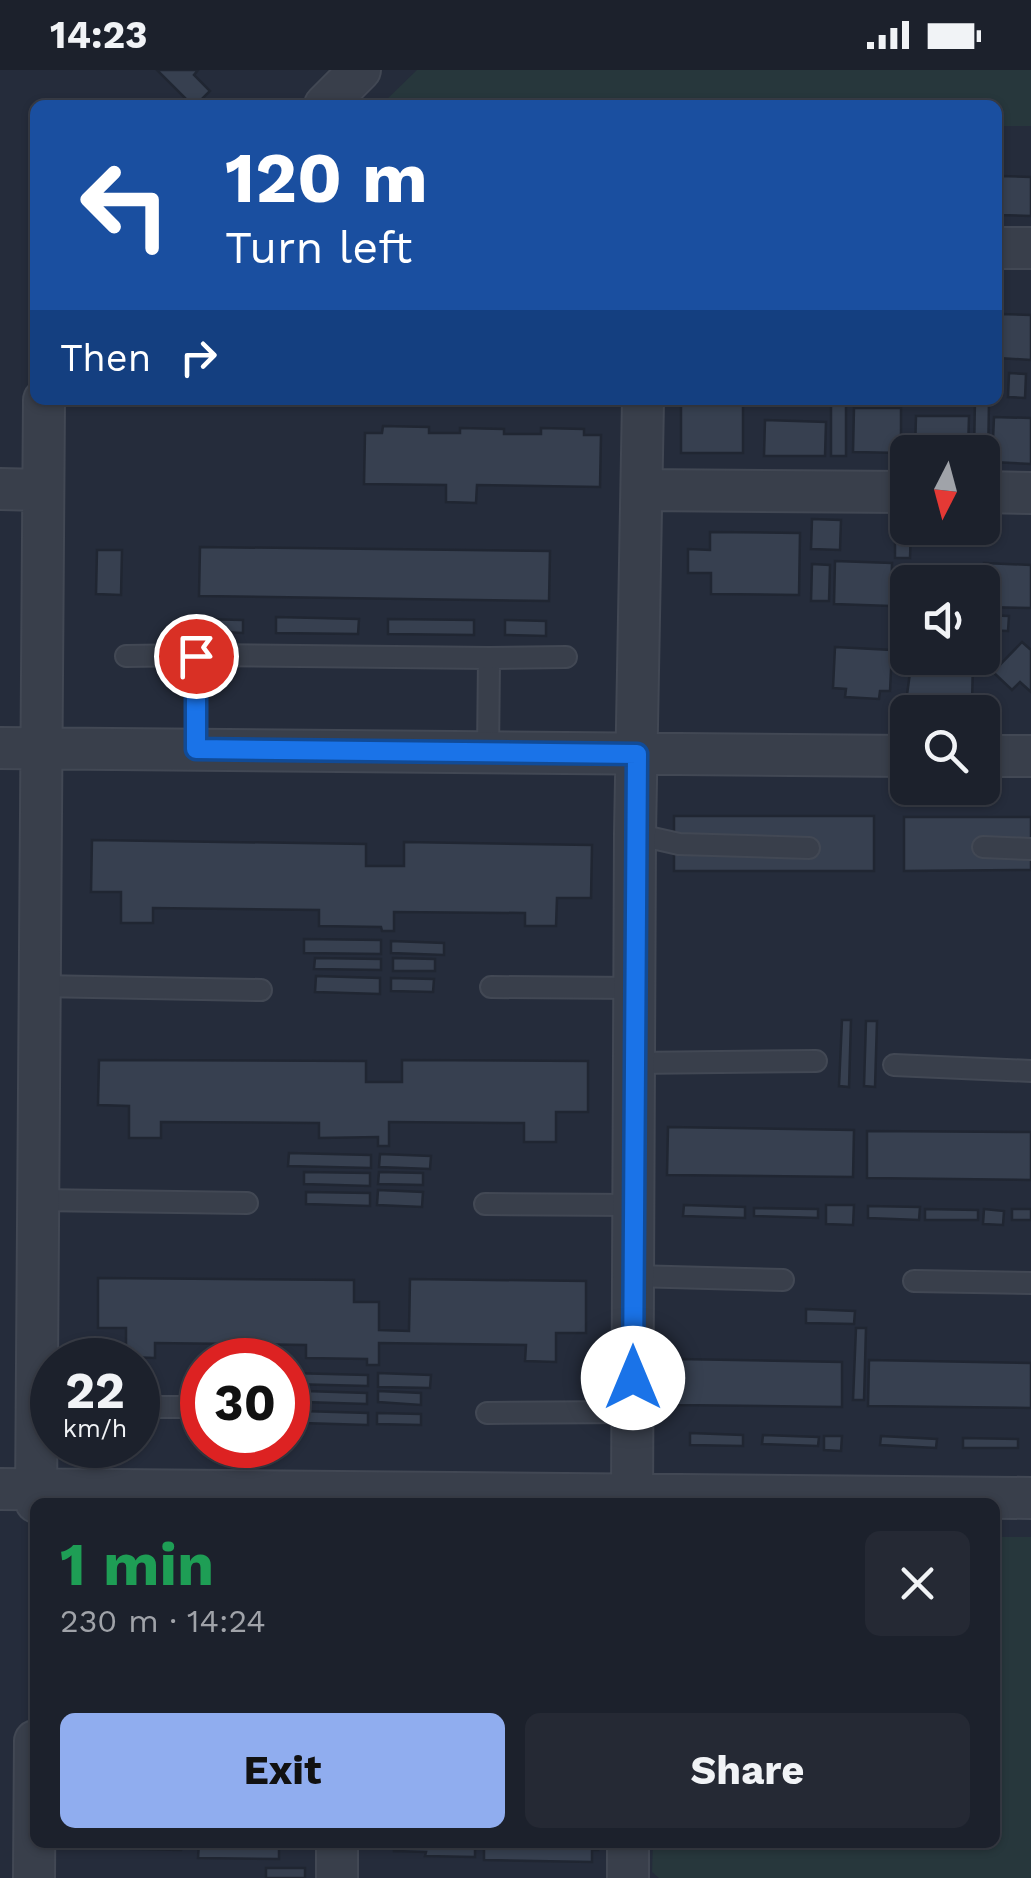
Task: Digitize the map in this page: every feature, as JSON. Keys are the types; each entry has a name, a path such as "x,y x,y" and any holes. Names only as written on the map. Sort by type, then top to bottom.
{"street":[{"path":"330,100 360,70"},
{"path":"1002,248 1031,248"},
{"path":"42,1338 38,1200 44,405"},
{"path":"632,1498 635,834 643,405"},
{"path":"0,489 42,490"},
{"path":"642,490 890,492"},
{"path":"1000,492 1031,493"},
{"path":"0,748 890,756"},
{"path":"1000,756 1031,756"},
{"path":"30,1468 24,1494 535,1498"},
{"path":"1000,1498 1031,1498"},
{"path":"34,1848 34,1878"},
{"path":"337,1848 337,1878"},
{"path":"628,1848 628,1878"}],"lane":[{"path":"126,656 566,658"},
{"path":"196,656 196,749"},
{"path":"488,752 489,658"},
{"path":"635,834 679,844 809,848"},
{"path":"983,847 1031,848"},
{"path":"39,986 261,990"},
{"path":"491,987 634,988"},
{"path":"634,1063 816,1061"},
{"path":"894,1065 1031,1070"},
{"path":"38,1200 247,1203"},
{"path":"485,1204 634,1205"},
{"path":"633,1276 783,1280"},
{"path":"914,1281 1031,1283"},
{"path":"487,1413 633,1412"}],"shaded area":[{"path":"417,70 1031,70 1031,126 1002,126 1002,100 386,100"},
{"path":"1000,1537 1031,1537 1031,1878 659,1878 652,1872 653,1848 1000,1848"}],"building":[{"path":"157,70 198,70 194,75 210,91 201,100 187,100"},
{"path":"1002,176 1031,177 1031,216 1002,215"},
{"path":"1002,314 1031,315 1031,360 1002,358"},
{"path":"1009,373 1026,374 1025,398 1008,397"},
{"path":"681,405 743,405 743,453 681,453"},
{"path":"831,405 846,405 846,456 831,456"},
{"path":"975,405 989,405 988,435 974,435"},
{"path":"854,408 901,408 901,435 890,435 890,453 853,452"},
{"path":"916,416 969,416 968,435 915,435"},
{"path":"994,417 1031,418 1031,464 1000,462 1000,435 993,435"},
{"path":"765,420 826,422 825,456 764,456"},
{"path":"383,426 429,427 429,433 460,433 460,428 504,429 504,434 541,434 541,428 584,429 584,435 601,435 600,487 477,485 476,503 446,502 446,485 364,484 365,433 382,433"},
{"path":"812,519 841,520 840,550 811,549"},
{"path":"710,532 800,533 799,595 711,594 711,573 688,573 688,549 710,550"},
{"path":"895,545 910,545 910,558 895,558"},
{"path":"200,547 550,551 549,601 199,596"},
{"path":"97,550 122,550 121,595 96,594"},
{"path":"835,561 892,563 890,606 834,604"},
{"path":"984,563 1031,565 1031,608 1000,607 1000,565"},
{"path":"812,564 830,565 829,601 811,601"},
{"path":"1000,616 1009,616 1008,631 1000,631"},
{"path":"276,617 359,619 358,634 276,633"},
{"path":"200,619 243,620 243,633 200,631"},
{"path":"388,619 474,620 474,635 388,634"},
{"path":"505,620 546,621 546,636 505,635"},
{"path":"1022,642 1031,650 1031,692 1020,682 1012,690 996,675 1000,675 1000,665"},
{"path":"835,647 890,650 890,691 880,691 879,699 845,697 846,689 833,688"},
{"path":"910,675 973,675 972,695 907,695"},
{"path":"674,816 874,816 874,871 674,871"},
{"path":"904,817 1031,817 1031,870 904,871"},
{"path":"92,840 366,844 366,866 404,866 404,842 592,845 591,898 557,898 556,926 525,926 525,913 394,912 394,931 382,931 381,927 319,926 319,910 153,908 153,923 121,923 121,892 91,892"},
{"path":"304,939 381,940 381,954 304,953"},
{"path":"391,941 444,943 444,955 391,953"},
{"path":"315,958 381,959 381,970 314,969"},
{"path":"393,958 435,959 435,971 393,971"},
{"path":"316,976 380,978 380,994 315,992"},
{"path":"391,978 434,979 433,992 391,991"},
{"path":"842,1020 851,1020 849,1087 839,1086"},
{"path":"866,1021 877,1021 875,1087 864,1086"},
{"path":"99,1060 366,1061 366,1082 402,1082 402,1060 588,1061 588,1112 556,1112 556,1142 524,1142 524,1123 389,1122 389,1146 378,1146 378,1137 319,1138 319,1123 161,1122 161,1138 129,1138 129,1106 98,1105"},
{"path":"668,1127 854,1130 853,1177 667,1175"},
{"path":"867,1131 1031,1132 1031,1180 867,1178"},
{"path":"289,1153 371,1155 371,1168 288,1166"},
{"path":"380,1154 431,1156 430,1169 379,1167"},
{"path":"304,1172 370,1173 370,1186 304,1184"},
{"path":"379,1172 423,1173 423,1185 378,1184"},
{"path":"378,1190 423,1192 422,1207 377,1205"},
{"path":"306,1192 370,1193 370,1206 306,1204"},
{"path":"684,1205 745,1207 745,1218 683,1216"},
{"path":"826,1205 854,1205 853,1225 826,1224"},
{"path":"868,1206 920,1207 919,1220 868,1218"},
{"path":"754,1208 818,1209 818,1218 754,1216"},
{"path":"925,1209 978,1210 978,1220 925,1220"},
{"path":"984,1209 1004,1211 1003,1225 983,1224"},
{"path":"1012,1209 1031,1209 1031,1220 1012,1220"},
{"path":"98,1278 354,1280 354,1302 379,1302 379,1330 409,1331 410,1279 586,1281 586,1333 556,1333 556,1362 525,1361 526,1345 379,1343 379,1365 367,1365 367,1359 310,1358 310,1338 180,1338 180,1343 160,1343 160,1338 126,1338 126,1328 98,1328"},
{"path":"806,1309 855,1311 854,1324 806,1323"},
{"path":"856,1328 866,1328 864,1400 853,1400"},
{"path":"677,1359 842,1362 842,1407 676,1405"},
{"path":"869,1360 1031,1363 1031,1408 868,1406"},
{"path":"378,1373 431,1375 430,1388 378,1387"},
{"path":"310,1374 368,1375 368,1386 310,1385"},
{"path":"310,1391 367,1393 367,1404 310,1402"},
{"path":"378,1391 421,1393 421,1405 378,1402"},
{"path":"310,1411 368,1413 368,1425 310,1423"},
{"path":"377,1413 421,1414 421,1425 377,1424"},
{"path":"690,1433 743,1435 743,1446 690,1445"},
{"path":"763,1435 819,1437 818,1446 762,1444"},
{"path":"824,1436 842,1436 841,1451 824,1450"},
{"path":"881,1436 937,1439 936,1448 880,1445"},
{"path":"963,1438 1018,1439 1018,1448 963,1448"},
{"path":"97,1848 181,1848 181,1850"},
{"path":"199,1848 279,1848 279,1859 198,1858"},
{"path":"475,1848 475,1857 425,1856 426,1852 394,1851"},
{"path":"484,1848 598,1848 592,1850 592,1862 484,1860"},
{"path":"266,1868 305,1868 305,1878 266,1878"}],"route":[{"path":"196,656 196,749 637,754 633,1378"}]}
